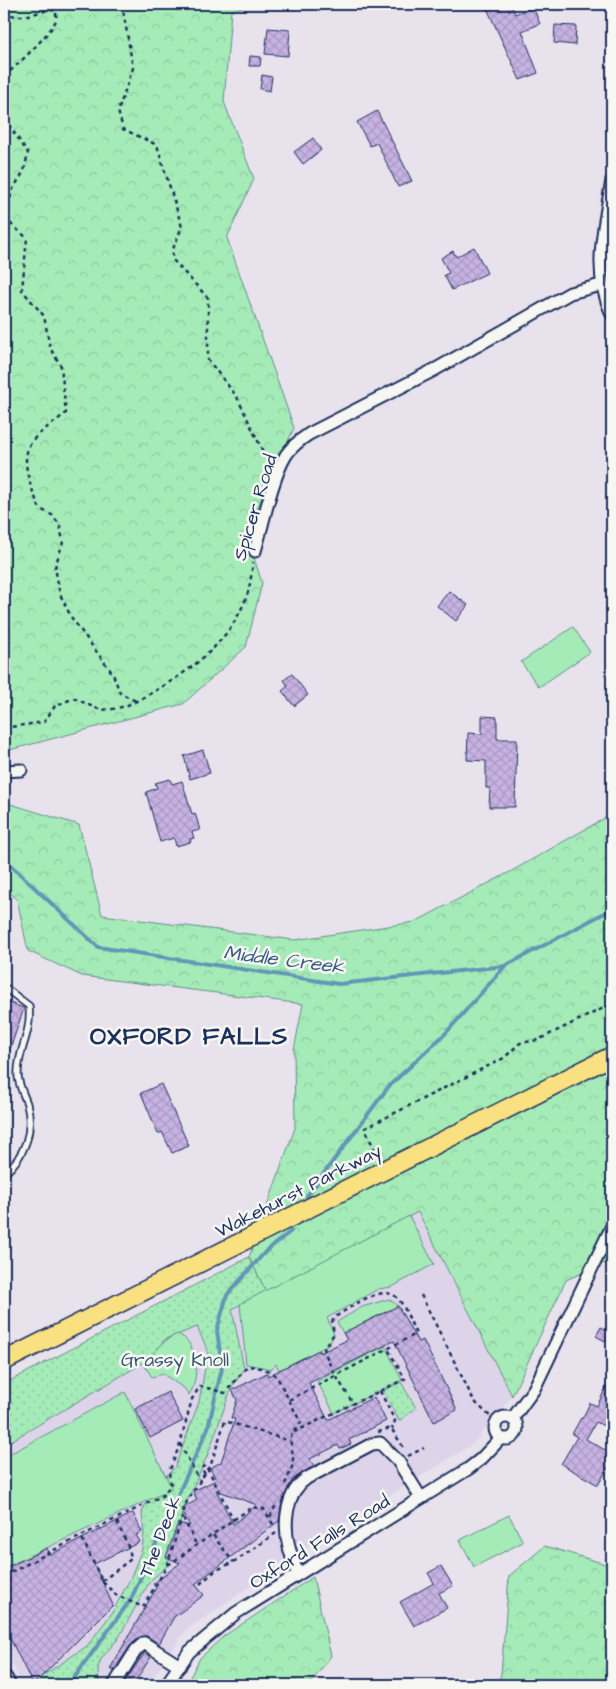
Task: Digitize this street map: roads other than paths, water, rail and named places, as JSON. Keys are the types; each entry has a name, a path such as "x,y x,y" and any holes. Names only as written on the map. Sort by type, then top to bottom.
{"main road":[{"name":"Wakehurst Parkway","path":"4,1361 612,1056"}],"street":[{"path":"612,180 601,253 602,285 612,314"},
{"name":"Spicer Road","path":"255,551 276,479 286,456 295,444 309,434 436,369 570,293 602,285"},
{"path":"4,771 21,770"},
{"path":"513,1418 534,1390 612,1226"},
{"path":"503,1417 513,1418 516,1422 517,1432 510,1438 501,1438 496,1432 496,1423 503,1417"},
{"name":"Oxford Falls Road","path":"171,1684 189,1652 210,1633 297,1573 421,1498 481,1459 501,1438"},
{"path":"297,1573 289,1547 286,1519 293,1491 298,1484 307,1478 372,1444 380,1443 398,1461 421,1498"},
{"path":"114,1685 136,1650 144,1644 180,1666"},
{"path":"4,1679 7,1685"}],"lane":[{"path":"4,987 29,1006 30,1019 28,1035 19,1060 18,1076 27,1107 30,1131 24,1150 4,1174"}],"waterway":[{"name":"Middle Creek","path":"4,859 98,947 339,984 505,966 612,909"},
{"path":"307,1196 389,1086 445,1034 505,966"},
{"path":"69,1685 131,1599 208,1428 222,1368 217,1330 227,1295 266,1251 291,1231"}],"district":[{"name":"OXFORD FALLS","path":"189,1036"}],"park label":[{"name":"Grassy Knoll","path":"175,1359"}]}
